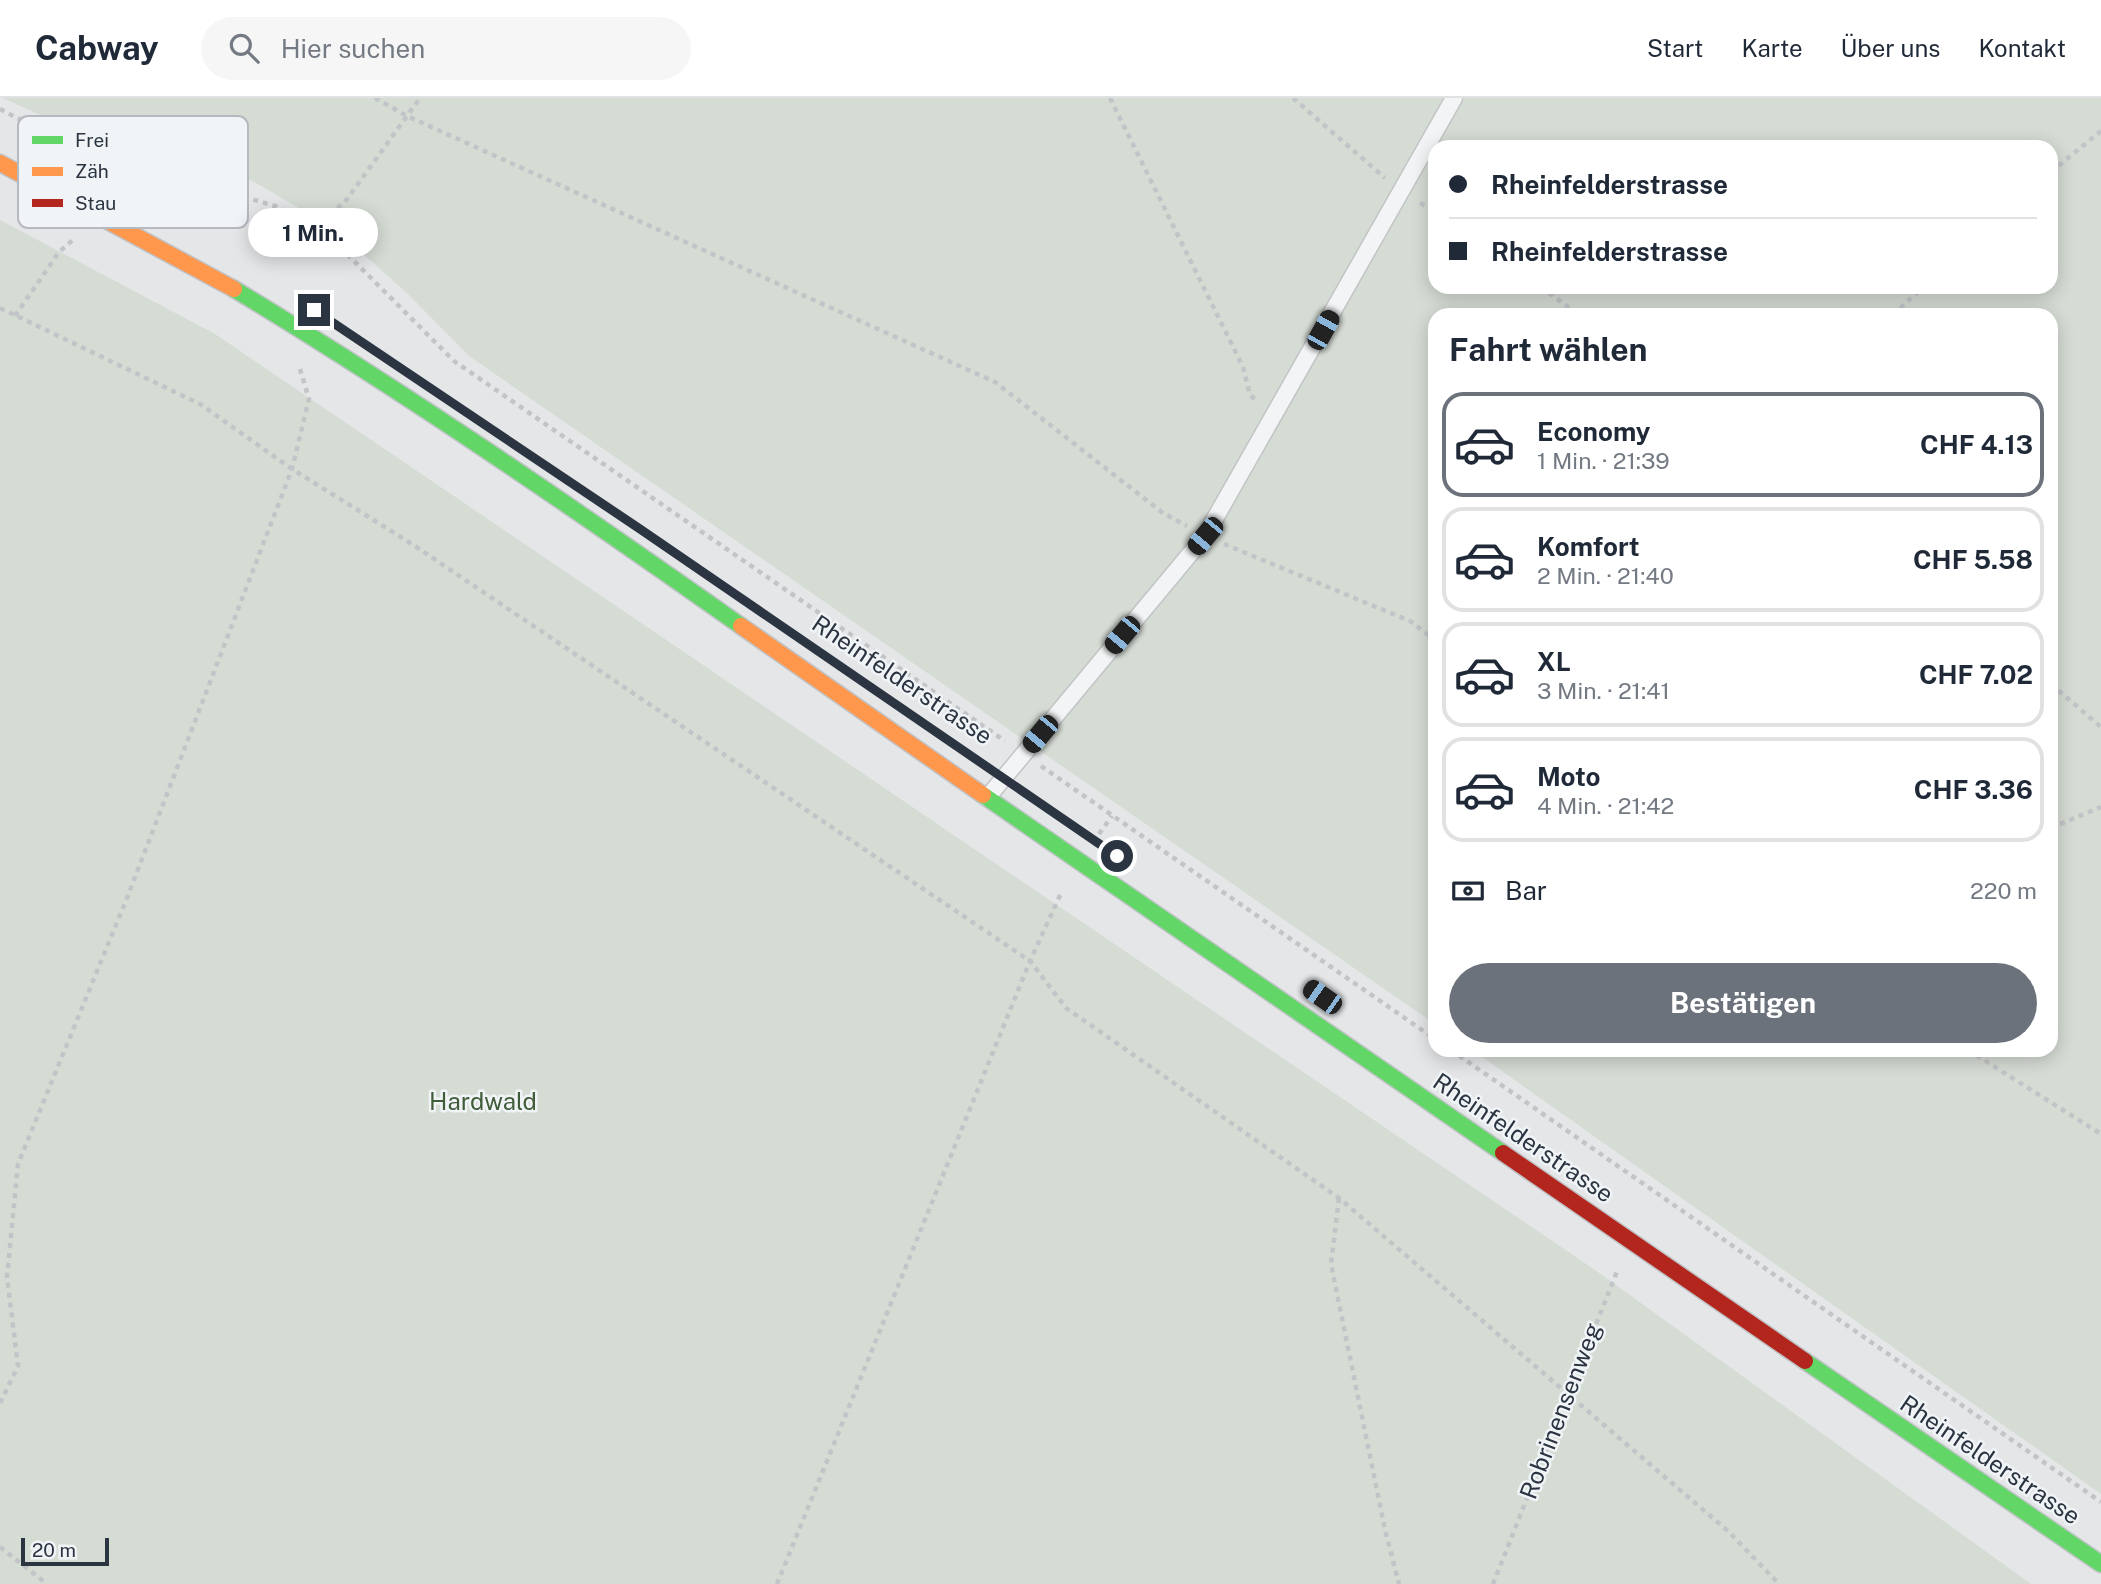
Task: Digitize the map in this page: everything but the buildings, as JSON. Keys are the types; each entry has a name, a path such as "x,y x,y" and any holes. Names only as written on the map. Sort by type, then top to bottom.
{"main road":[{"name":"Rheinfelderstrasse","path":"0,163 18,172"},
{"name":"Rheinfelderstrasse","path":"124,228 231,287 348,358 494,454 2101,1564"}],"lane":[{"path":"1431,140 1454,98"},
{"path":"987,797 1205,536 1428,145"}],"path":[{"path":"375,98 407,116 995,382 1163,513 1205,536 1410,621 1428,635"},
{"path":"314,227 345,202 420,98"},
{"path":"1111,98 1243,367 1250,395 1274,416"},
{"path":"1293,98 1367,160 1401,194"},
{"path":"0,109 18,118"},
{"path":"2058,166 2101,131"},
{"path":"248,198 275,206 314,227 343,250 454,361 1428,1034"},
{"path":"15,316 59,252 88,228"},
{"path":"1550,294 1570,308"},
{"path":"1900,308 1916,294"},
{"path":"0,308 200,404 292,469 412,544 1030,961 1066,1008 1339,1198 1729,1532 1779,1584"},
{"path":"0,1403 18,1366 7,1277 18,1164 127,898 292,469 309,398 298,360"},
{"path":"2058,690 2101,727"},
{"path":"2058,825 2101,807"},
{"path":"1094,840 1112,816"},
{"path":"777,1584 1030,961 1068,877 1080,860"},
{"path":"1461,1057 2101,1502"},
{"path":"1979,1057 2101,1134"},
{"path":"1339,1198 1331,1264 1385,1530 1399,1584"},
{"name":"Robrinensenweg","path":"1493,1584 1609,1287 1633,1240"},
{"path":"0,1547 47,1584"}],"green space":[{"path":"3,98 2101,98 2101,1494 1482,1057 2058,1057 2058,308 1428,308 1428,1019 469,356 408,294 335,229 248,179 248,116 42,116"},
{"name":"Hardwald","path":"0,220 215,334 1595,1270 2031,1584 0,1584"}],"traffic: fast":[{"path":"234,289 490,453 741,626"},
{"path":"983,795 1503,1153"},
{"path":"1805,1361 2101,1564"}],"traffic: slow":[{"path":"0,163 18,173"},
{"path":"121,228 234,289"},
{"path":"741,626 983,795"}],"traffic: jam":[{"path":"1503,1153 1805,1361"}],"route":[{"path":"314,310 357,336 1117,856"}]}
